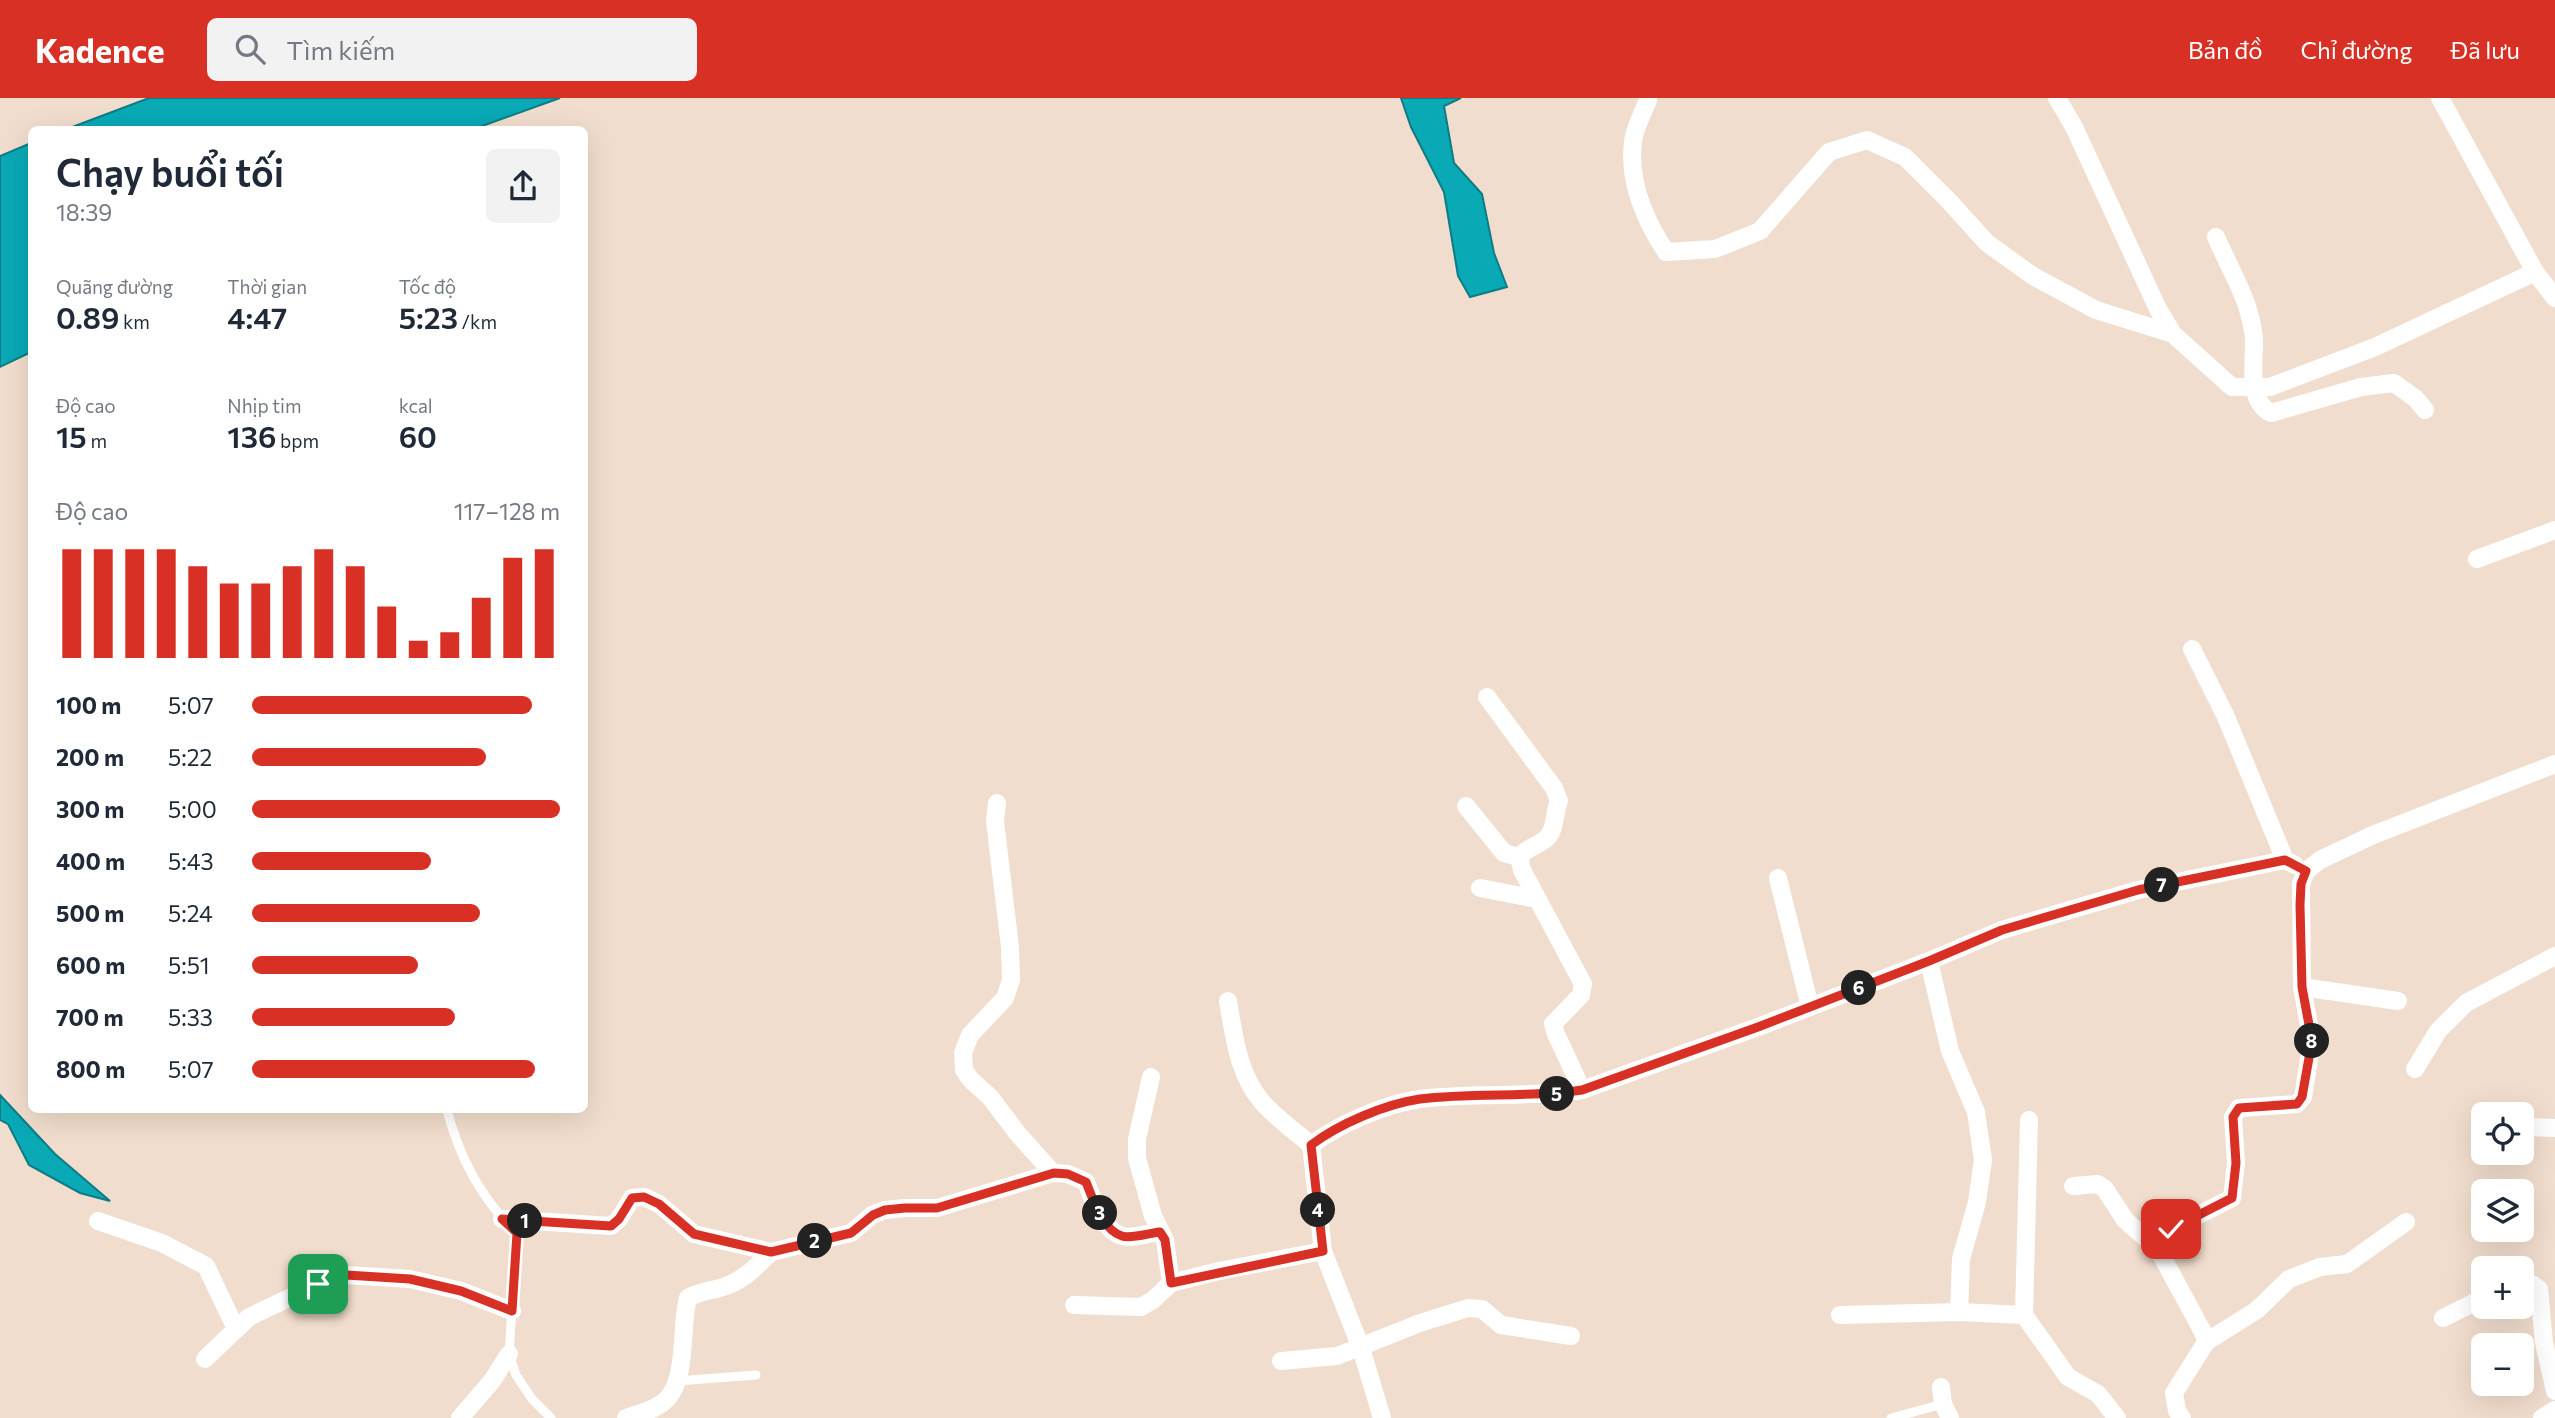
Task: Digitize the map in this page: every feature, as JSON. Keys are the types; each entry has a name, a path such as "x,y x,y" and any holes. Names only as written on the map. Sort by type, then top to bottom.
{"street":[{"path":"2057,98 2074,127 2158,309 2173,334 2232,387 2270,387 2375,346 2535,272"},
{"path":"2440,98 2535,272 2555,298"},
{"path":"1648,100 1633,141 1635,186 1653,231 1666,252 1715,249 1760,231 1829,152 1867,140 1905,157 1987,243 2033,276 2096,310 2173,334"},
{"path":"2216,237 2247,306 2254,339 2252,363 2255,387 2262,406 2272,413 2361,387 2394,383 2416,399 2425,410"},
{"path":"2477,559 2555,530"},
{"path":"2192,649 2226,717 2285,860"},
{"path":"1487,697 1554,788 1559,801 1547,838 1526,849 1520,857 1522,870 1536,899 1583,984 1581,995 1553,1024 1582,1090"},
{"path":"2158,1249 2171,1229 2232,1198 2236,1163 2233,1117 2239,1108 2297,1104 2302,1097 2312,1041 2302,987 2300,905 2301,884 2306,871 2320,860 2372,835 2555,764"},
{"path":"997,803 995,821 1010,947 1011,979 1005,998 970,1035 963,1053 964,1070 1054,1173"},
{"path":"1466,806 1504,853 1520,857"},
{"path":"1311,1145 1327,1133 1359,1119 1419,1099 1553,1094 1582,1090 1810,1007 2002,930 2125,894 2285,860 2306,871"},
{"path":"1778,878 1810,1007"},
{"path":"1480,888 1536,899"},
{"path":"2414,1069 2438,1031 2466,1003 2555,956"},
{"path":"1929,961 1950,1051 1976,1112 1983,1160 1977,1202 1961,1259 1959,1312"},
{"path":"2302,987 2398,1001"},
{"path":"1228,1001 1236,1048 1245,1074 1262,1102 1311,1145 1323,1251 1361,1348 1382,1418"},
{"path":"1151,1077 1137,1139 1137,1158 1153,1216 1165,1240 1171,1283"},
{"path":"2029,1120 2024,1315 2068,1377 2098,1394 2117,1418"},
{"path":"2534,1127 2555,1128"},
{"path":"502,1219 611,1226 619,1219 632,1198 644,1197 659,1204 694,1234 771,1252 851,1233 873,1215 885,1210 937,1208 1054,1173 1068,1174 1086,1182 1099,1212 1113,1232 1124,1237 1160,1232"},
{"path":"2073,1186 2098,1184 2105,1189 2125,1220 2158,1249 2206,1342"},
{"path":"98,1221 162,1243 206,1266 236,1329"},
{"path":"2182,1418 2174,1393 2206,1342 2257,1310 2289,1279 2320,1267 2347,1264 2406,1222"},
{"path":"1074,1305 1141,1307 1171,1283 1323,1251"},
{"path":"626,1418 667,1399 677,1381 681,1361 683,1315 688,1298 742,1279 771,1252"},
{"path":"205,1359 249,1317 318,1284 346,1275 410,1279 461,1291 512,1311"},
{"path":"2534,1285 2539,1289 2543,1343 2555,1391"},
{"path":"2443,1318 2471,1304"},
{"path":"1281,1361 1337,1356 1420,1323 1468,1308 1482,1309 1501,1325 1571,1336"},
{"path":"1840,1315 1959,1312 2024,1315"},
{"path":"460,1418 492,1381 509,1354"},
{"path":"2542,1418 2555,1410"}],"lane":[{"path":"448,1113 464,1159 477,1182 502,1219 517,1233 509,1354 516,1375 532,1399 551,1418"},
{"path":"677,1381 756,1375"},
{"path":"1891,1418 1945,1403"}],"water":[{"path":"149,98 560,98 482,126 75,126"},
{"path":"1401,98 1461,98 1444,106 1454,163 1482,194 1494,253 1507,287 1470,297 1458,276 1444,192 1411,127"},
{"path":"28,144 28,353 0,367 0,156"},
{"path":"0,1095 55,1154 110,1201 80,1193 29,1165 8,1124 0,1120"}],"route":[{"path":"318,1284 346,1275 410,1279 461,1291 512,1311 517,1233 502,1219 611,1226 615,1225 632,1198 644,1197 659,1204 694,1234 771,1252 851,1233 873,1215 885,1210 937,1208 1054,1173 1068,1174 1086,1182 1099,1212 1113,1232 1124,1237 1160,1232 1165,1240 1171,1283 1323,1251 1311,1145 1327,1133 1359,1119 1419,1099 1553,1094 1582,1090 1758,1027 2002,930 2138,890 2285,860 2306,871 2301,884 2300,905 2302,987 2312,1041 2302,1097 2297,1104 2239,1108 2233,1117 2232,1128 2236,1163 2232,1198 2171,1229"}]}
